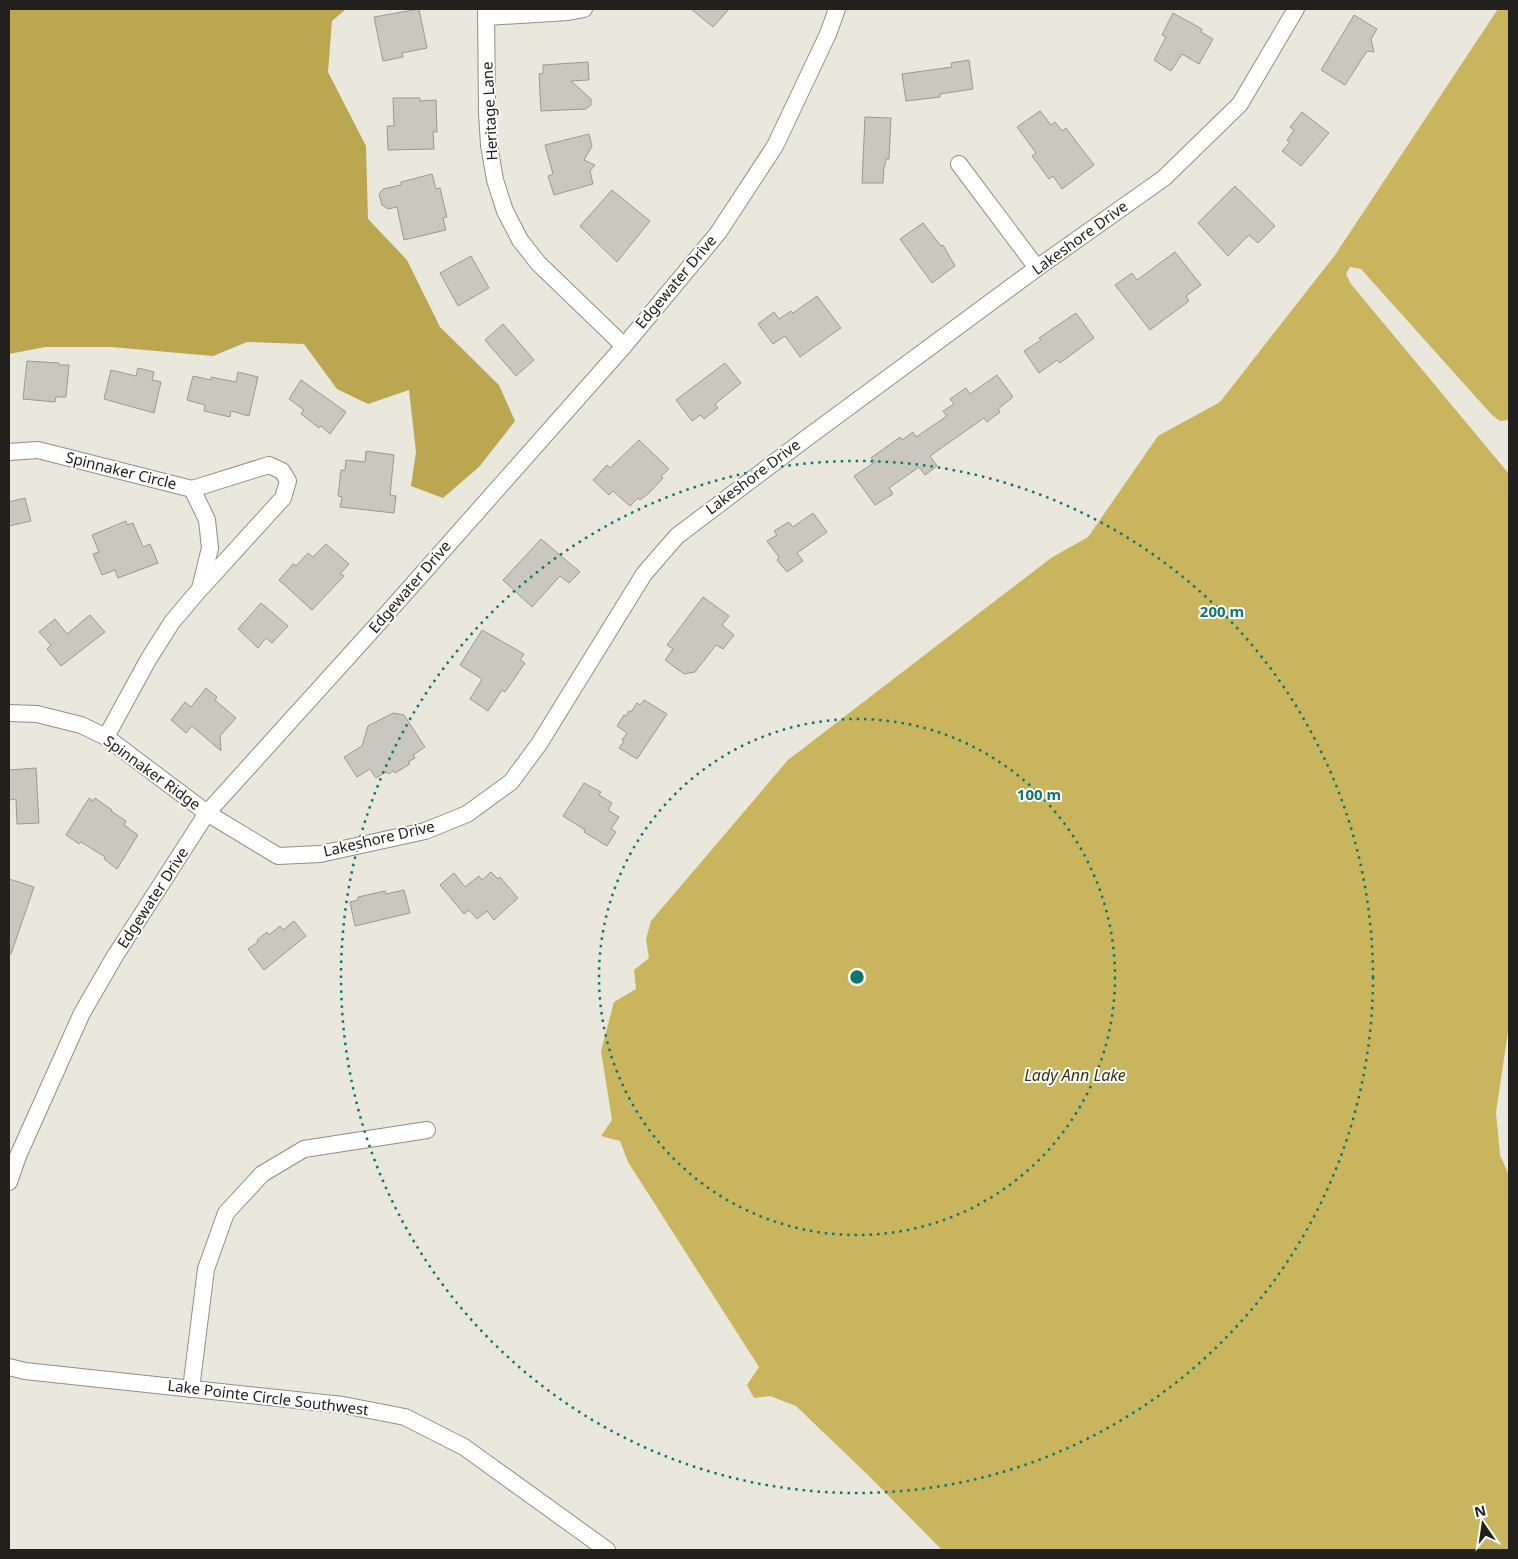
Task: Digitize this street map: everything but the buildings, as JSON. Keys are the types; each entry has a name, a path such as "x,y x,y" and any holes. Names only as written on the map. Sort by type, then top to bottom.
{"street":[{"path":"486,13 568,12 584,9"},
{"name":"Edgewater Drive","path":"9,1182 18,1156 82,1014 121,948 208,813 624,346 718,232 775,146 828,34 837,9"},
{"name":"Lakeshore Drive","path":"208,813 278,856 320,854 426,831 467,814 511,782 544,736 644,574 676,536 796,445 1037,268 1164,178 1240,104 1293,10"},
{"name":"Heritage Lane","path":"486,13 489,145 495,180 505,211 520,240 538,264 624,346"},
{"path":"959,164 1037,268"},
{"name":"Spinnaker Circle","path":"9,452 38,450 192,489 207,520 210,548 200,589 172,622 148,660 106,737"},
{"path":"192,489 269,465 282,471 288,481 283,498 200,589"},
{"name":"Spinnaker Ridge","path":"9,712 37,714 81,726 106,737 208,813"},
{"path":"191,1389 206,1269 226,1213 262,1174 304,1149 427,1130"},
{"name":"Lake Pointe Circle Southwest","path":"9,1367 25,1371 343,1405 405,1417 464,1447 605,1550"}],"shaded area":[{"path":"9,9 346,9 332,21 328,72 366,146 368,219 407,260 440,327 499,385 515,421 479,467 443,498 411,486 416,452 409,390 368,404 337,389 304,344 247,342 213,356 111,347 45,347 9,354"}],"water":[{"name":"Lady Ann Lake","path":"1498,9 1509,9 1509,420 1500,421 1492,415 1361,269 1350,267 1346,274 1351,284 1509,474 1509,1025 1496,1112 1500,1155 1509,1175 1509,1550 942,1550 796,1406 770,1396 754,1398 747,1385 759,1367 628,1162 620,1141 601,1136 612,1120 601,1051 614,1002 636,989 634,970 649,958 646,939 651,921 788,760 1051,558 1088,537 1158,436 1220,402 1335,255"}]}
